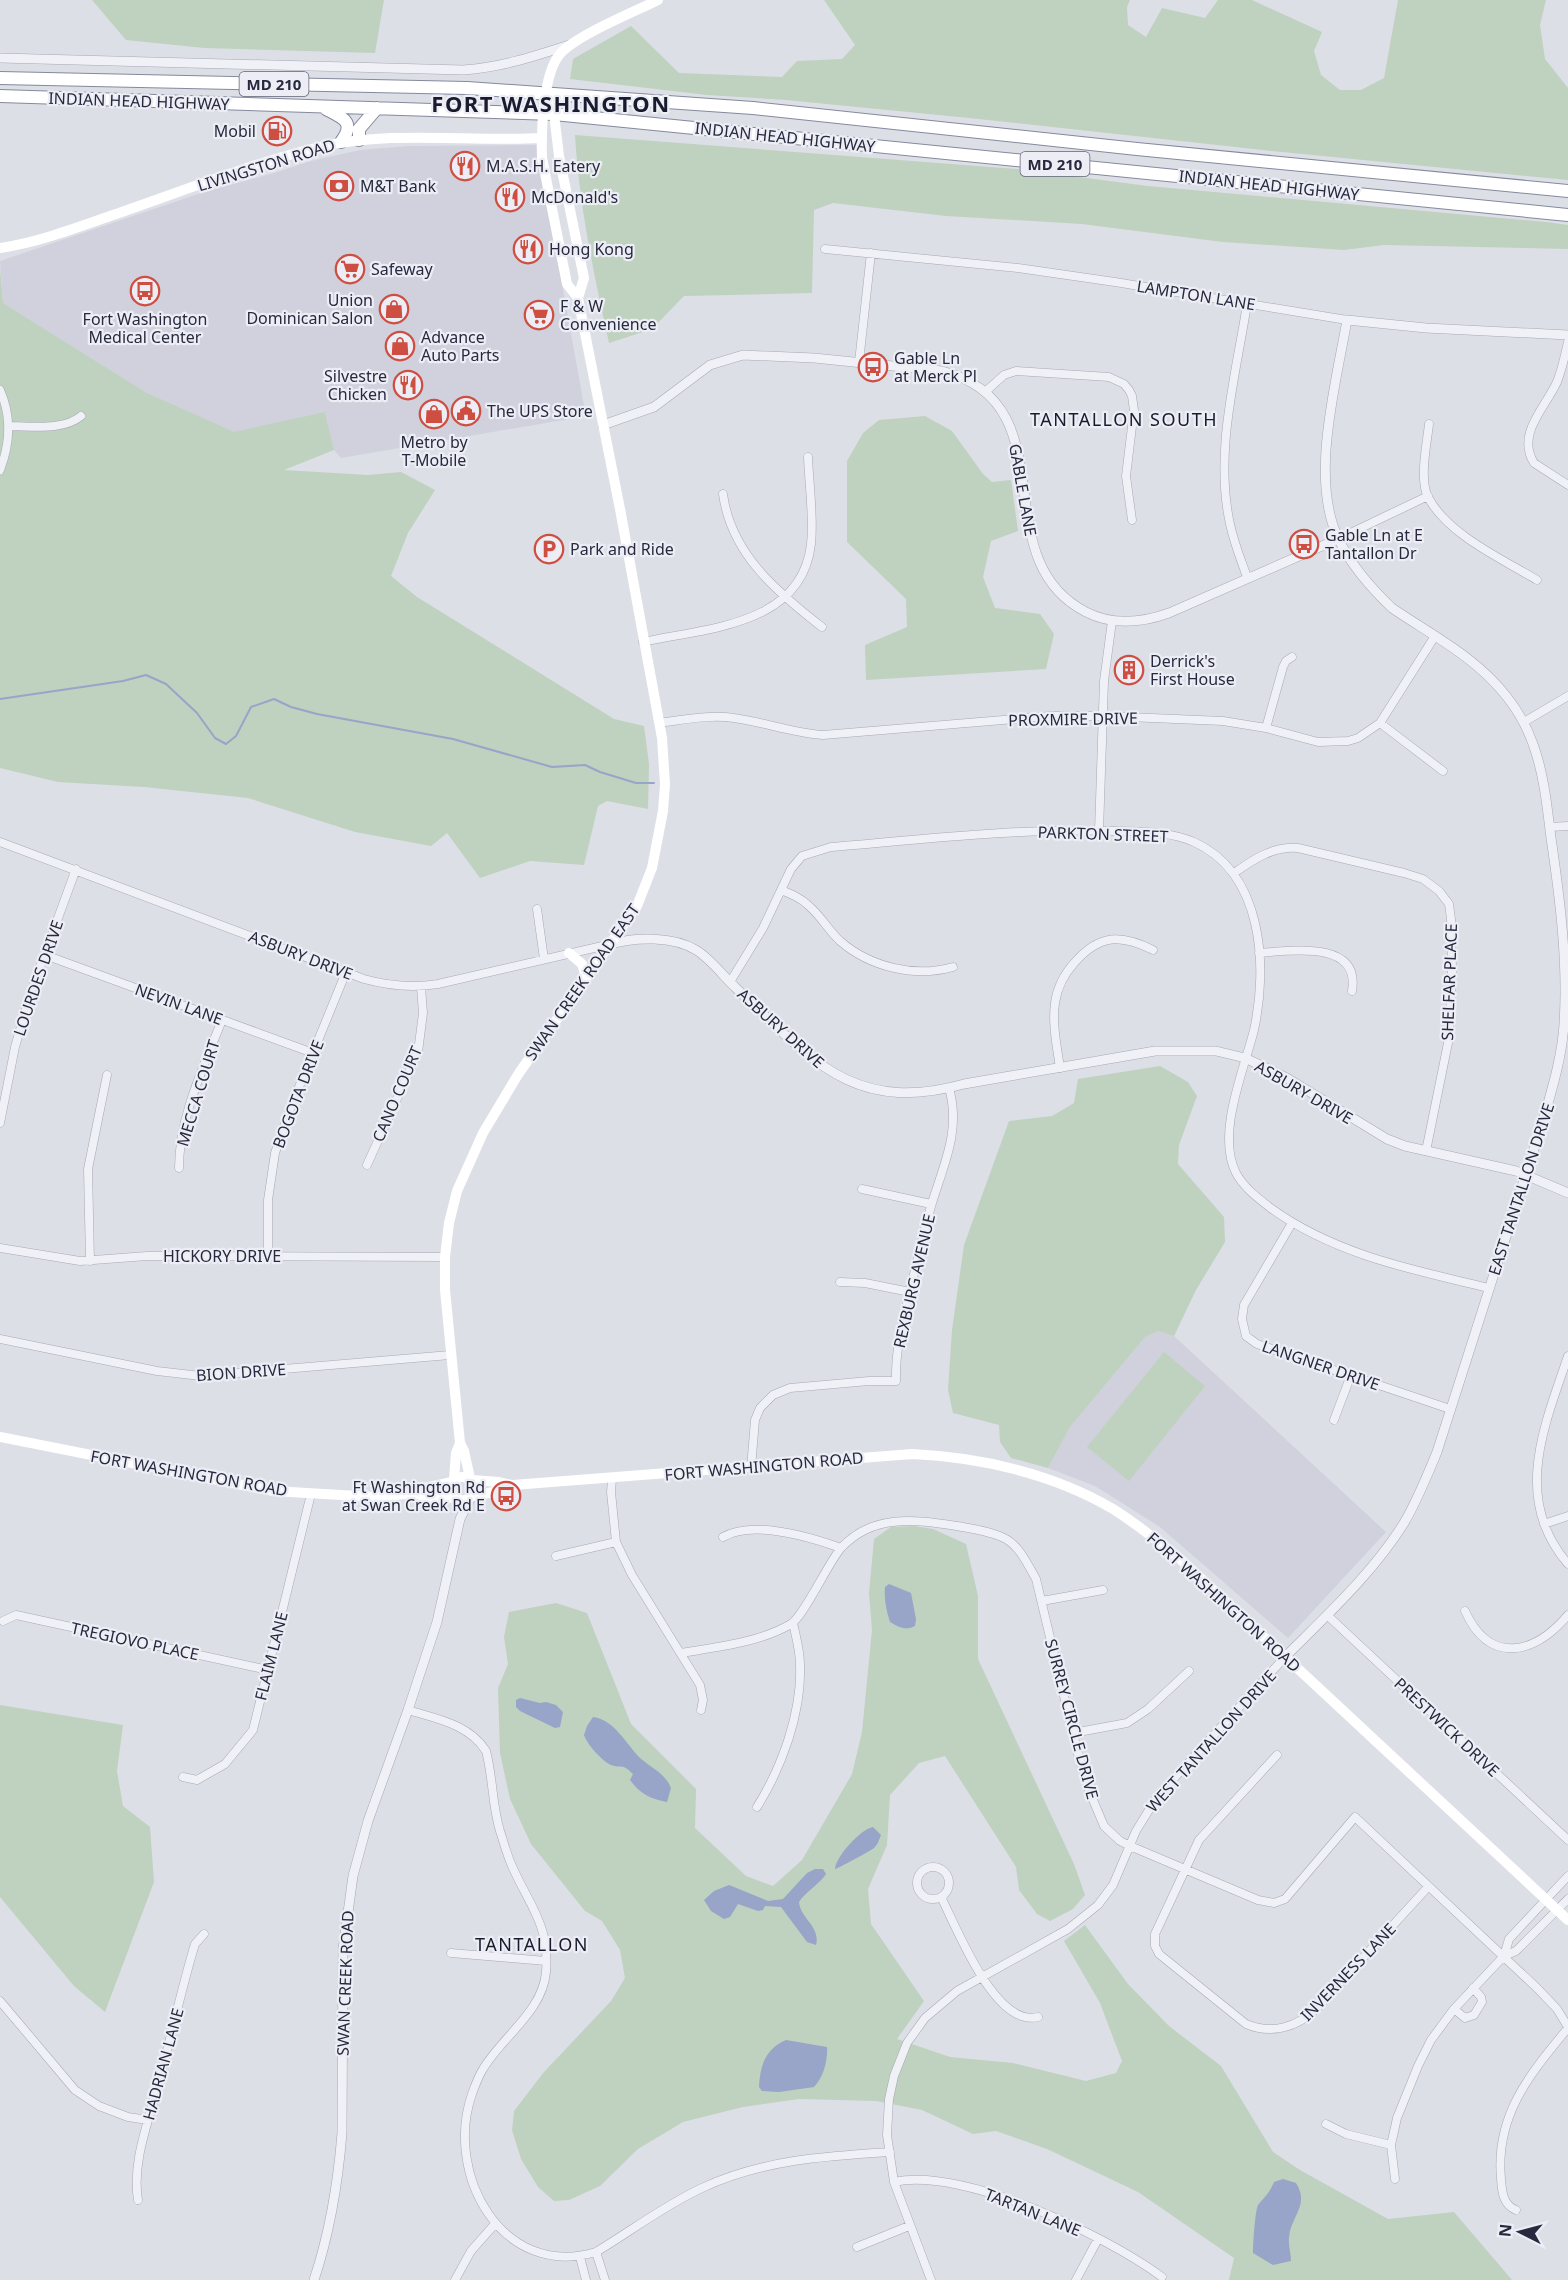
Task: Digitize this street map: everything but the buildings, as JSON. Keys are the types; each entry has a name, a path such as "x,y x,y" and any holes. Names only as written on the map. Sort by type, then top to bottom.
{"highway":[{"name":"INDIAN HEAD HIGHWAY","path":"0,78 467,88 777,110 1148,150 1568,191"},
{"name":"INDIAN HEAD HIGHWAY","path":"0,96 548,114 1568,215"},
{"path":"322,107 344,118 347,123 346,135 341,142"},
{"path":"358,140 363,124 377,108"}],"main road":[{"path":"547,94 551,68 571,44 658,0"},
{"name":"SWAN CREEK ROAD EAST","path":"547,94 548,114 584,278 578,298"},
{"name":"SWAN CREEK ROAD EAST","path":"471,1479 465,1451 460,1443 445,1290 445,1257 451,1210 462,1176 474,1150 519,1073 611,944 642,896 658,844 665,784 659,723 603,425 578,298 567,284 542,158 542,138 548,114"},
{"name":"LIVINGSTON ROAD","path":"0,248 70,230 242,171 317,147 341,142 415,137 542,138"},
{"path":"569,953 582,964 586,977"},
{"name":"FORT WASHINGTON ROAD","path":"0,1437 273,1491 375,1497 415,1493 424,1488 453,1481"},
{"name":"SWAN CREEK ROAD EAST","path":"453,1481 456,1453 460,1443"},
{"name":"FORT WASHINGTON ROAD","path":"471,1479 513,1485 912,1454 940,1455 974,1461 1054,1482 1112,1508 1149,1533 1568,1920"},
{"path":"463,1476 471,1479 475,1487 471,1497 464,1501 456,1499 451,1492 453,1481 463,1476"},
{"name":"FORT WASHINGTON ROAD","path":"471,1497 499,1491 513,1485"},
{"name":"FORT WASHINGTON ROAD","path":"415,1493 426,1497 456,1499"}],"street":[{"path":"0,58 463,69 490,68 520,62 571,44"},
{"name":"LAMPTON LANE","path":"825,249 1040,271 1347,320 1426,328 1568,335"},
{"path":"859,362 871,253"},
{"path":"1246,304 1229,419 1225,484 1230,525 1247,577"},
{"name":"EAST TANTALLON DRIVE","path":"1286,1658 1375,1563 1404,1522 1437,1452 1553,1086 1564,1023 1563,926 1550,827 1540,765 1524,722 1488,674 1458,650 1392,608 1370,586 1355,568 1338,539 1329,510 1324,468 1347,320"},
{"path":"1568,342 1558,380 1530,430 1527,440 1530,457 1534,462 1568,485"},
{"name":"GABLE LANE","path":"603,425 654,407 702,370 732,357 765,354 859,362 942,371 961,377 985,392 997,404 1013,433 1032,541 1047,580 1064,599 1074,606 1094,616 1112,621 1151,619 1338,539 1428,496"},
{"path":"985,392 1004,375 1016,371 1109,377 1124,384 1132,396 1134,410 1126,476 1132,520"},
{"path":"0,390 9,426 7,453 0,470"},
{"path":"9,426 60,425 73,423 81,416"},
{"path":"1429,424 1425,471 1428,496 1460,533 1537,580"},
{"path":"643,642 754,617 785,598 794,588 803,570 811,544 808,457"},
{"path":"723,494 725,509 741,546 753,563 785,598 822,627"},
{"path":"1099,831 1104,681 1112,621"},
{"name":"PROXMIRE DRIVE","path":"659,723 723,717 747,720 799,733 823,735 1050,716 1104,716 1223,721 1266,728 1318,742 1337,743 1358,738 1380,723 1435,636"},
{"path":"1266,728 1283,667 1292,657"},
{"path":"1524,722 1568,696"},
{"path":"1380,723 1443,771"},
{"path":"1550,827 1568,826"},
{"name":"PARKTON STREET","path":"730,982 763,928 791,869 802,856 831,847 1076,829 1164,834 1186,839 1208,850 1234,873 1250,906 1259,953 1258,997 1254,1030 1245,1058 1230,1136 1235,1172 1249,1190 1292,1223 1330,1241 1385,1263 1489,1288"},
{"name":"ASBURY DRIVE","path":"0,842 346,972 388,985 421,987 626,940 663,940 678,944 695,950 803,1051 845,1080 897,1093 933,1092 1164,1051 1216,1051 1245,1058 1287,1078 1370,1130 1405,1146 1495,1165 1568,1193"},
{"name":"SHELFAR PLACE","path":"1234,873 1272,850 1286,847 1298,848 1417,877 1435,887 1444,896 1449,904 1451,919 1452,971 1449,1038 1426,1151"},
{"name":"LOURDES DRIVE","path":"0,1123 15,1047 76,870"},
{"path":"781,890 810,906 840,941 869,960 913,971 953,967"},
{"path":"537,909 544,959"},
{"path":"1060,1068 1055,1031 1055,1003 1060,984 1072,965 1092,945 1104,940 1125,940 1153,950"},
{"path":"1259,953 1311,950 1329,953 1342,960 1349,968 1352,990"},
{"name":"NEVIN LANE","path":"45,955 313,1053"},
{"name":"BOGOTA DRIVE","path":"268,1256 268,1200 272,1163 290,1109 346,972"},
{"name":"CANO COURT","path":"367,1165 418,1052 423,1013 421,987"},
{"name":"MECCA COURT","path":"179,1168 185,1124 222,1020"},
{"path":"90,1261 88,1168 107,1076"},
{"name":"REXBURG AVENUE","path":"751,1468 755,1420 760,1408 773,1395 790,1388 869,1381 896,1382 898,1347 910,1292 932,1204 950,1150 954,1110 949,1088"},
{"path":"862,1189 932,1204"},
{"name":"LANGNER DRIVE","path":"1292,1223 1244,1305 1242,1319 1246,1336 1257,1344 1450,1408"},
{"name":"HICKORY DRIVE","path":"0,1248 72,1261 147,1256 445,1257"},
{"path":"840,1282 865,1283 910,1292"},
{"name":"BION DRIVE","path":"0,1338 157,1371 201,1376 450,1355"},
{"path":"1568,1356 1544,1429 1536,1465 1539,1509 1553,1542 1568,1564"},
{"path":"1334,1420 1351,1375"},
{"path":"612,1479 610,1492 616,1542 632,1575 700,1685 703,1700 701,1710"},
{"name":"FLAIM LANE","path":"183,1777 197,1780 225,1764 253,1730 312,1494"},
{"name":"SWAN CREEK ROAD","path":"314,2280 330,2218 342,2133 343,1949 349,1894 368,1821 437,1622 460,1519 471,1497"},
{"name":"SWAN CREEK ROAD","path":"456,1499 460,1519"},
{"path":"1544,1524 1568,1516"},
{"name":"SURREY CIRCLE DRIVE","path":"793,1623 841,1548 863,1532 879,1525 898,1520 914,1520 997,1535 1011,1543 1030,1568 1042,1601 1088,1788 1100,1820 1120,1841 1258,1900 1278,1903 1285,1899 1355,1817 1550,2001 1568,2028 1529,2075 1513,2103 1508,2119 1503,2137 1500,2176 1505,2202 1516,2211"},
{"path":"723,1537 743,1529 765,1530 841,1548"},
{"path":"556,1557 616,1542"},
{"path":"1042,1601 1103,1590"},
{"path":"1465,1611 1473,1627 1484,1638 1493,1644 1512,1647 1523,1647 1536,1643 1551,1633 1568,1615"},
{"name":"TREGIOVO PLACE","path":"3,1621 16,1615 268,1670"},
{"name":"PRESTWICK DRIVE","path":"1327,1615 1568,1840"},
{"path":"681,1653 747,1641 793,1623 800,1659 799,1692 793,1722 782,1754 769,1786 757,1807"},
{"name":"WEST TANTALLON DRIVE","path":"930,2280 894,2182 887,2135 889,2099 894,2076 907,2043 925,2018 939,2004 981,1976 1086,1917 1106,1896 1120,1872 1145,1815 1157,1797 1286,1658"},
{"path":"1073,1733 1127,1723 1148,1709 1189,1671"},
{"path":"408,1710 458,1726 480,1742 486,1751 499,1828 512,1866 543,1928 546,1974 538,1997 483,2069 467,2111 465,2123 467,2160 478,2193 494,2225 513,2242 533,2252 556,2257 580,2257 596,2252 687,2195 745,2171 794,2161 890,2152"},
{"name":"INVERNESS LANE","path":"1277,1755 1199,1840 1155,1934 1156,1951 1250,2026 1264,2029 1288,2027 1307,2018 1428,1887"},
{"path":"933,1866 946,1873 948,1887 941,1897 930,1899 920,1894 916,1884 922,1869 933,1866"},
{"path":"1504,1956 1509,1939 1568,1876"},
{"path":"941,1897 981,1976 994,1995 1011,2012 1026,2019 1038,2017"},
{"path":"1395,2179 1391,2145 1397,2118 1431,2040 1454,2009 1504,1956 1516,1951 1568,1899"},
{"name":"HADRIAN LANE","path":"138,2200 137,2169 148,2120 195,1944 204,1934"},
{"path":"451,1953 546,1961"},
{"path":"1454,2009 1465,2018 1474,2015 1482,2002 1481,1997 1473,1988"},
{"path":"0,2001 75,2090 90,2101 109,2110 128,2117 148,2120"},
{"path":"1326,2124 1352,2136 1391,2145"},
{"name":"TARTAN LANE","path":"894,2182 926,2179 960,2186 1027,2206 1098,2239 1146,2265 1162,2277"},
{"path":"455,2280 471,2252 494,2225"},
{"path":"857,2247 909,2226"},
{"path":"1076,2280 1098,2239"},
{"path":"596,2252 605,2280"},
{"path":"580,2257 586,2280"}],"shaded area":[{"path":"537,145 585,411 575,418 341,458 334,450 325,412 234,433 147,393 3,303 0,261 204,192 311,161 360,150 408,146"},
{"path":"1158,1331 1174,1336 1386,1532 1288,1638 1160,1527 1095,1486 1048,1468 1070,1427 1145,1337"}],"green space":[{"path":"92,0 384,0 375,53 204,48 126,40"},
{"path":"824,0 1130,0 1127,7 1128,25 1146,37 1162,8 1205,18 1218,0 1252,0 1322,32 1314,51 1321,75 1340,90 1361,90 1384,78 1398,0 1546,0 1540,25 1545,59 1568,88 1568,180 969,118 786,100 707,95 570,79 573,59 631,26 679,73 782,77 797,61 842,59 855,45"},
{"path":"575,135 1017,169 1148,186 1546,222 1568,225 1568,249 1384,245 1344,250 1223,242 1082,224 946,216 833,203 814,210 812,293 684,296 652,329 609,343 584,214"},
{"path":"0,268 3,303 147,393 234,432 325,412 334,450 284,470 368,475 401,472 435,490 408,533 391,576 417,597 614,719 644,726 649,764 648,809 607,801 598,806 584,865 530,861 480,878 447,833 431,846 355,832 248,798 144,787 58,782 0,768"},
{"path":"925,416 952,431 983,474 992,482 1011,480 1018,531 991,541 983,577 995,608 1040,614 1054,634 1046,669 866,680 865,645 907,627 906,599 847,542 847,461 863,433 879,420"},
{"path":"1160,1066 1188,1082 1197,1096 1179,1145 1178,1164 1224,1217 1225,1242 1196,1290 1174,1336 1158,1331 1145,1337 1070,1427 1048,1468 1011,1458 1000,1442 999,1425 953,1413 948,1390 952,1330 964,1245 1009,1121 1052,1116 1074,1103 1078,1079"},
{"path":"1164,1352 1205,1386 1129,1481 1087,1447"},
{"path":"914,1526 933,1529 966,1544 978,1596 978,1659 1074,1864 1085,1895 1073,1909 1050,1921 1037,1914 1019,1890 1016,1867 945,1756 919,1763 890,1795 887,1845 868,1889 871,1924 924,2001 897,2039 950,2057 1013,2063 1086,2081 1116,2073 1122,2061 1100,2003 1064,1941 1085,1925 1128,1984 1169,2026 1221,2066 1273,2152 1300,2170 1388,2219 1454,2212 1512,2280 1229,2280 1234,2258 1138,2192 1047,2149 996,2131 973,2134 922,2110 876,2101 799,2099 743,2107 683,2122 638,2149 600,2186 569,2200 554,2201 538,2187 521,2159 512,2130 514,2111 544,2072 611,2001 625,1978 620,1950 602,1921 585,1911 531,1844 510,1799 500,1753 498,1688 508,1664 504,1637 509,1612 556,1603 587,1613 631,1724 696,1789 695,1828 746,1876 773,1886 802,1860 852,1774 862,1732 872,1630 869,1593 874,1539 891,1527"},
{"path":"0,1705 123,1725 117,1771 123,1806 150,1827 154,1882 105,2012 74,1986 0,1897"}],"water":[{"path":"889,1584 911,1593 916,1619 915,1626 905,1628 890,1622 885,1596 885,1587"},
{"path":"520,1698 556,1705 563,1712 560,1727 555,1728 520,1711 516,1707 516,1700"},
{"path":"593,1717 601,1719 614,1728 640,1758 665,1778 671,1788 667,1802 642,1792 630,1780 633,1774 629,1770 611,1765 595,1752 584,1735"},
{"path":"873,1827 881,1835 875,1846 835,1869 840,1857 850,1844"},
{"path":"815,1869 823,1869 826,1874 799,1902 800,1908 816,1933 816,1945 807,1942 781,1907 765,1906 763,1910 758,1911 738,1904 730,1917 724,1919 711,1911 704,1900 714,1891 729,1885 768,1901 783,1899 807,1873"},
{"path":"786,2040 827,2047 827,2058 822,2074 814,2087 779,2092 762,2091 759,2087 762,2065 768,2053"},
{"path":"1283,2179 1296,2183 1301,2198 1290,2230 1291,2261 1273,2265 1253,2253 1255,2221 1258,2205 1274,2182"}],"waterway":[{"path":"0,699 123,681 146,675 166,684 197,713 215,738 226,744 236,736 251,707 274,699 291,707 317,714 453,739 552,767 585,765 636,783 654,783"}],"place":[{"name":"Mobil","path":"277,131"},
{"name":"M.A.S.H. Eatery","path":"465,166"},
{"name":"M&T Bank","path":"339,186"},
{"name":"McDonald's","path":"510,197"},
{"name":"Hong Kong","path":"528,249"},
{"name":"Safeway","path":"350,269"},
{"name":"Fort Washington Medical Center","path":"145,291"},
{"name":"Union Dominican Salon","path":"394,309"},
{"name":"F & W Convenience","path":"539,315"},
{"name":"Advance Auto Parts","path":"400,346"},
{"name":"Gable Ln at Merck Pl","path":"873,367"},
{"name":"Silvestre Chicken","path":"408,385"},
{"name":"The UPS Store","path":"466,411"},
{"name":"Metro by T-Mobile","path":"434,414"},
{"name":"Gable Ln at E Tantallon Dr","path":"1304,544"},
{"name":"Park and Ride","path":"549,549"},
{"name":"Derrick's First House","path":"1129,670"},
{"name":"Ft Washington Rd at Swan Creek Rd E","path":"506,1496"}],"district":[{"name":"FORT WASHINGTON","path":"551,103"},
{"name":"TANTALLON SOUTH","path":"1124,419"},
{"name":"TANTALLON","path":"532,1944"}]}
